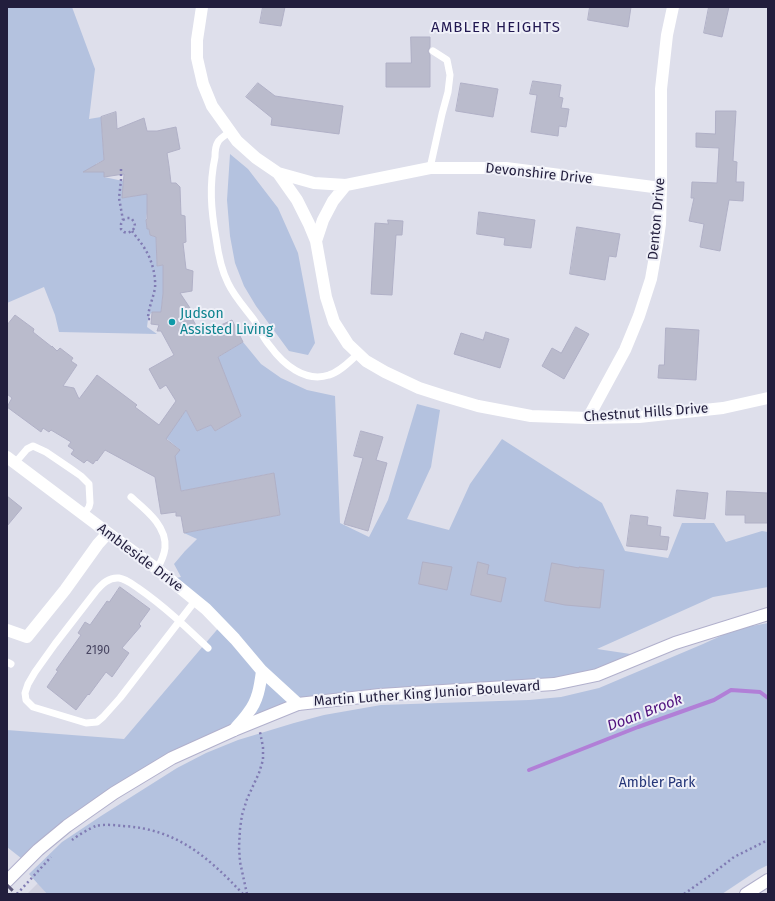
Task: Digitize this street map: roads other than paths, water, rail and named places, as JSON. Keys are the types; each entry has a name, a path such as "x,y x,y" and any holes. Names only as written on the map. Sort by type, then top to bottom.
{"street":[{"name":"Chestnut Hills Drive","path":"202,7 197,40 197,58 203,84 212,106 240,145 278,173 297,200 310,224 316,241 326,297 334,322 348,344 366,361 419,388 478,406 531,416 588,418 639,417 718,408 768,398"},
{"name":"Denton Drive","path":"588,418 625,350 639,316 651,279 660,224 661,89 667,35 673,7"},
{"name":"Devonshire Drive","path":"278,173 314,183 346,185 430,168 506,168 661,188"},
{"path":"316,241 329,207 346,185"},
{"name":"Ambleside Drive","path":"11,460 157,569 206,609 235,639 262,671 298,704"},
{"path":"7,630 27,637 108,533"},
{"name":"Martin Luther King Junior Boulevard","path":"7,881 38,850 67,826 114,793 172,758 234,730 298,704 380,695 554,684 597,675 675,643 768,614"},
{"path":"234,730 250,712 256,700 262,671"},
{"path":"746,894 768,880"}],"lane":[{"path":"430,168 448,92 450,75 447,60 433,51"},
{"path":"230,132 218,142 210,186 212,220 218,252 228,283 270,346 284,362 301,373 315,376 329,375 358,354"},
{"path":"11,460 33,446 46,452 81,476 89,484 90,492 89,507 84,515"},
{"path":"131,497 153,517 164,536 165,547 162,559 157,569"},
{"path":"195,600 180,620 120,698 97,722 86,723 33,707 26,700 25,693 35,672 96,591 104,582 113,578 124,579 153,599 180,620 208,648"}],"waterway":[{"name":"Doan Brook","path":"529,770 638,727 714,700 731,690 760,692 768,698"}],"railway":[{"path":"7,885 16,894"}],"place":[{"name":"Judson Assisted Living","path":"172,322"}],"district":[{"name":"AMBLER HEIGHTS","path":"496,28"}],"park label":[{"name":"Ambler Park","path":"657,783"}]}
